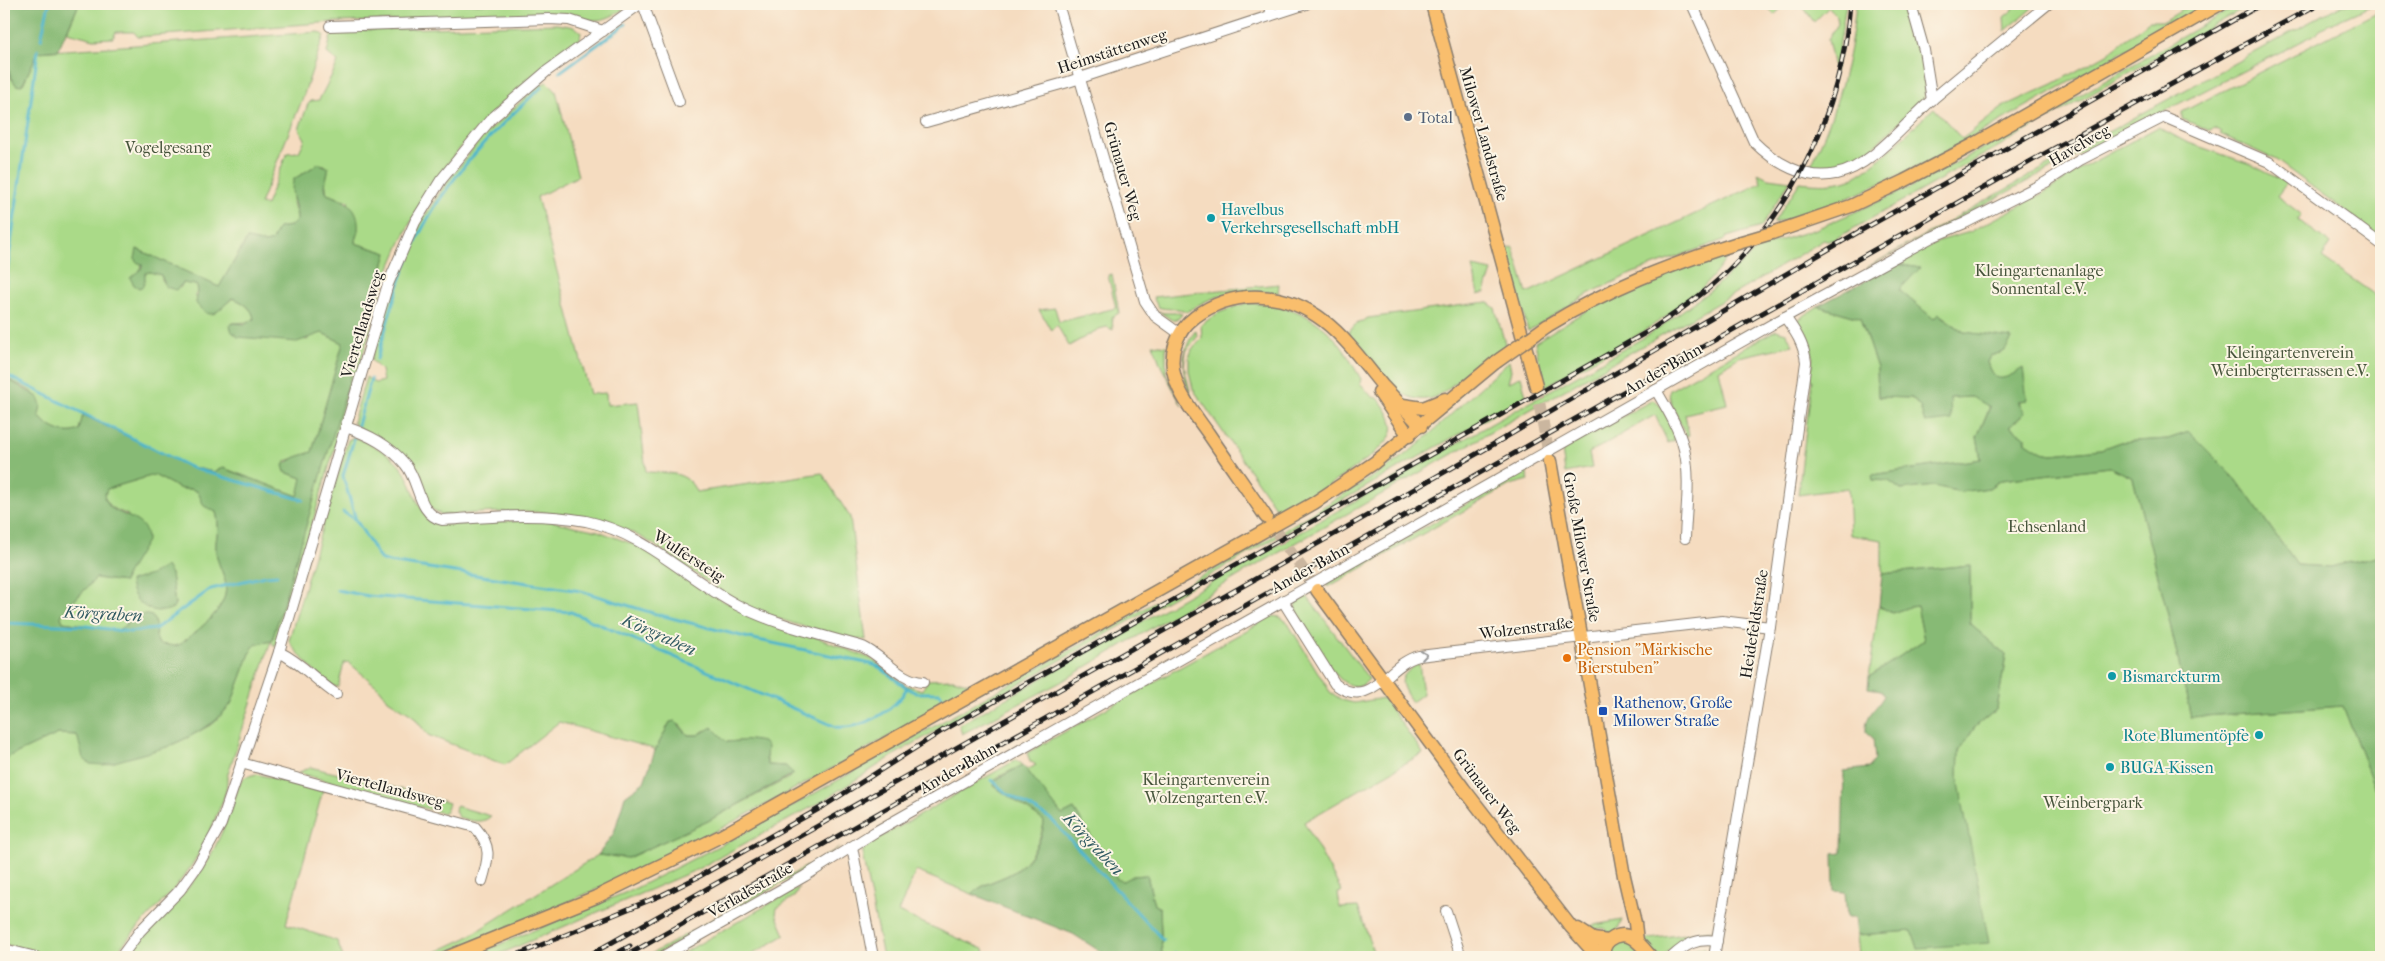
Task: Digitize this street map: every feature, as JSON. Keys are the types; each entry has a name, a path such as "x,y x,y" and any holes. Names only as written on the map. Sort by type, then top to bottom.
{"main road":[{"name":"Milower Landstraße","path":"1432,4 1536,386"},
{"path":"448,957 596,897 674,860 773,808 1314,503 1374,463 1409,436 1456,394 1496,362 1578,306 1636,278 1671,264 1851,206 1904,181 1998,131 2220,4"},
{"path":"1266,517 1181,392 1175,378 1173,365 1174,350 1180,334 1191,320 1217,304 1241,296 1266,297 1285,300 1312,312 1349,346 1420,426"},
{"path":"1349,346 1361,367 1409,436"},
{"path":"1402,405 1423,408 1456,394"},
{"name":"Große Milower Straße","path":"1550,461 1637,941"},
{"name":"Grünauer Weg","path":"1317,590 1464,789 1566,920 1589,947 1603,956"},
{"name":"Große Milower Straße","path":"1622,934 1627,921 1624,876"},
{"name":"Grünauer Weg","path":"1566,920 1593,938 1608,941"},
{"path":"1603,956 1608,941 1622,934 1637,941 1652,957"}],"street":[{"name":"Viertellandsweg","path":"120,957 140,931 180,890 198,865 220,824 279,652 388,284 414,222 442,180 491,119 538,78 641,4"},
{"path":"641,4 679,102"},
{"name":"Grünauer Weg","path":"1058,4 1145,301 1155,316 1180,334"},
{"path":"1267,4 1273,14"},
{"name":"Heimstättenweg","path":"926,122 1079,78 1306,4"},
{"path":"1692,4 1754,142 1772,159 1801,172 1826,176 1848,171 1867,160 1932,100 2048,4"},
{"path":"1911,4 1924,50 1932,100"},
{"path":"330,26 549,19 569,20 603,31"},
{"name":"Havelweg","path":"1785,317 1932,237 1965,223 2046,182 2080,160 2164,117 2269,162 2381,244"},
{"name":"An der Bahn","path":"852,848 875,832 1785,317"},
{"name":"Heidefeldstraße","path":"1714,957 1770,627 1806,362 1805,351 1785,317"},
{"path":"1656,390 1674,421 1684,449 1688,484 1685,538"},
{"name":"Wulfersteig","path":"346,427 378,440 405,464 427,512 436,519 543,515 588,522 647,545 737,605 768,619 863,647 875,653 907,679 923,682"},
{"path":"1283,601 1335,684 1347,692 1358,693 1372,688 1384,680"},
{"name":"Wolzenstraße","path":"1384,680 1413,657 1722,621 1770,627"},
{"path":"279,652 296,660 322,685 336,694"},
{"name":"Viertellandsweg","path":"241,763 475,827 487,845 488,854 482,881"},
{"path":"852,848 873,957"},
{"name":"Verladestraße","path":"662,957 852,848"},
{"path":"1446,911 1461,957"},
{"path":"1672,957 1691,942 1708,939 1717,941"},
{"path":"4,948 36,957"}],"green space":[{"path":"6,4 79,4 58,50 38,52 23,84 20,86 16,85 11,76 5,56"},
{"path":"79,4 631,4 611,17 598,20 574,17 334,22 138,37 134,32 116,32 113,38 94,39 67,32"},
{"path":"1766,4 1786,4 1774,15"},
{"path":"1801,4 1846,4 1835,73 1828,39 1838,24 1837,16 1829,7 1814,22"},
{"path":"1856,4 1908,4 1924,64 1926,88 1924,98 1862,158 1836,169 1809,169 1827,129 1846,69"},
{"path":"2014,4 2037,4 2005,31 2004,17 2013,10"},
{"path":"2192,4 2207,4 1930,161 1848,198 1798,217 1773,223 1800,182 1819,184 1850,179 1870,167 1934,108 1962,139 2006,105 2053,84 2107,54 2149,21 2164,21"},
{"path":"2239,4 2251,4 1833,240 1824,240 1746,287 1252,568 1061,682 962,734 959,725 1650,334 1711,290 1760,247 1816,229 1907,189 2065,104"},
{"path":"2343,4 2375,4 2319,29 2314,35 2066,161 2055,170 2052,168 1866,268 2097,138"},
{"path":"2381,10 2381,233 2379,236 2276,160 2220,134 2221,132 2214,128 2211,131 2182,119 2182,112"},
{"name":"Vogelgesang","path":"557,24 575,27 581,32 580,39 516,91 462,146 439,176 418,209 400,244 384,284 275,647 271,641 227,777 227,787 224,796 208,836 197,856 178,884 114,957 53,957 4,944 4,759 58,734 77,735 80,743 167,747 214,723 231,704 252,648 257,644 272,640 387,253 355,243 358,232 348,201 327,194 325,180 328,171 325,165 318,164 294,179 293,203 298,220 291,226 278,228 272,241 266,243 247,239 219,287 137,249 142,264 139,272 143,277 145,273 150,272 161,275 163,283 180,288 183,283 196,285 198,289 195,296 214,314 233,298 252,312 254,319 250,322 232,323 307,340 313,335 322,333 343,343 312,452 286,461 285,472 302,478 298,496 223,468 213,472 188,466 83,415 79,430 63,432 57,430 39,416 40,408 38,401 30,391 4,377 4,63 12,80 23,84 38,52 319,32 324,35 302,100 260,204 266,205 287,153 299,152 305,139 299,129 308,104 311,101 319,100 336,67 338,62 327,53 331,36 336,31"},
{"path":"547,82 556,91 578,176 537,197 590,394 606,393 607,405 638,402 646,472 682,476 688,480 696,492 822,473 850,517 866,640 798,625 746,606 718,590 661,549 614,525 572,515 550,513 507,512 442,515 430,508 411,463 356,426 353,422 366,377 375,383 383,381 381,370 371,360 391,289 420,223 446,183 483,136 539,85"},
{"path":"2158,127 2186,142 2250,164 2287,183 2277,196 2301,214 2297,219 2331,244 2322,258 2381,299 2381,555 2330,567 2297,565 2236,479 2189,432 2168,439 2120,442 2101,449 2052,454 2042,452 2024,441 2025,437 2010,426 2023,415 2019,401 2026,400 2023,369 2002,379 1994,376 1987,362 1990,356 2003,352 2012,339 1964,332 1939,314 1934,320 1899,290 1919,268 1897,264 1942,240 1970,232 2053,188 2082,168"},
{"path":"318,164 328,167 325,183 327,194 346,202 357,215 358,231 355,243 387,253 272,641 257,644 252,648 231,704 214,722 189,737 167,747 104,765 90,764 83,758 77,735 58,734 4,759 4,377 38,397 41,405 39,416 57,430 74,432 79,430 83,415 188,466 213,472 223,468 298,496 302,478 285,472 283,465 296,457 312,452 343,343 322,333 297,342 238,337 232,332 230,326 232,323 245,324 254,319 249,308 240,301 232,298 218,311 210,314 206,313 196,303 198,289 196,285 183,283 176,290 166,287 161,275 150,272 145,273 143,286 139,288 134,285 130,278 142,268 142,264 136,262 135,259 137,249 219,287 247,239 266,243 272,241 278,228 291,226 297,220 292,189 294,179","holes":["154,475 181,489 192,489 198,492 204,506 216,512 218,523 216,551 225,580 226,590 219,609 212,617 181,644 175,646 159,644 152,616 136,616 117,630 63,622 61,617 63,612 96,578 124,582 147,541 144,528 139,523 110,507 104,497 107,489"]},
{"path":"1758,173 1768,178 1790,181 1761,227 1727,237 1726,239 1633,273 1590,293 1528,331 1507,249 1513,247 1527,293 1761,183"},
{"path":"1727,256 1714,276 1671,313 1618,346 1544,387 1535,342 1597,304 1672,271"},
{"path":"1897,264 1920,268 1899,290 1934,319 1938,314 1964,332 2012,338 2005,351 1990,356 1987,362 1993,375 1997,378 2012,375 2023,368 2027,400 2019,401 2019,404 2025,413 2010,426 2025,437 2025,441 2042,452 2052,454 2101,449 2120,442 2168,439 2189,432 2236,479 2297,565 2330,567 2381,555 2381,805 2343,706 2191,717 2168,615 2133,478 2110,467 2001,480 1989,488 1961,492 1934,486 1901,490 1889,481 1873,480 1872,475 1981,459 1977,437 1990,407 1972,397 1950,398 1951,420 1925,423 1920,407 1912,398 1878,397 1877,368 1860,318 1818,306"},
{"path":"1473,267 1492,271 1485,292 1478,295"},
{"path":"1112,274 1119,313 1112,317 1113,330 1107,327 1099,329 1069,346 1057,325 1051,330 1039,310 1055,308 1059,322 1116,308 1108,275"},
{"path":"1279,284 1278,293 1254,291 1219,296 1187,312 1180,309 1158,307 1153,297"},
{"path":"1487,302 1495,308 1506,347 1474,367 1437,396 1423,399 1410,397 1398,391 1375,370 1349,335 1349,332 1355,325 1368,318"},
{"path":"1246,303 1259,303 1295,311 1306,316 1327,331 1340,344 1361,379 1360,383 1372,397 1378,398 1389,414 1393,428 1386,441 1360,464 1280,514 1193,389 1189,371 1189,358 1192,349 1202,338 1201,325 1218,313"},
{"name":"Weinbergpark","path":"1818,306 1860,318 1877,368 1878,397 1911,398 1920,407 1950,398 1972,397 1990,406 1977,437 1981,459 1872,475 1873,480 1889,481 1901,490 1934,486 1961,492 1989,488 2001,480 2110,467 2133,478 2168,615 2191,717 2343,706 2381,805 2381,957 1859,957 1857,935 1913,931 1918,948 1958,778 1959,752 1975,727 1997,709 2006,655 1970,624 1970,565 1882,574 1882,540 1850,535 1848,488 1798,495 1813,358 1811,347 1800,328 1798,320"},
{"path":"1158,311 1182,314 1179,318 1172,320"},
{"path":"1196,330 1197,337 1186,351 1184,367 1184,355 1190,338"},
{"path":"1776,330 1786,333 1793,345 1739,357 1719,370 1727,404 1685,414 1689,435 1686,436 1672,406 1670,390"},
{"path":"1153,344 1166,346 1166,373 1182,406 1161,366"},
{"path":"1509,361 1511,370 1508,383 1521,376 1526,396 899,752 821,802 696,870 493,957 469,957 634,889 744,833 1284,530 1387,468 1418,445"},
{"path":"1184,367 1192,399 1188,390"},
{"path":"1653,400 1665,412 1675,440 1668,443 1655,415 1589,453 1592,468 1565,473 1562,449"},
{"path":"354,437 393,458 402,468 421,508 427,515 444,525 541,519 598,531 646,549 723,601 872,659 906,685 922,690 928,680 953,679 978,686 745,816 625,876 452,950 425,957 466,938 598,855 628,858 708,821 790,777 786,766 768,765 766,755 740,741 727,742 705,730 698,735 688,735 680,725 670,722 655,751 654,749 559,722 505,765 428,735 412,715 388,700 380,689 348,662 344,663 338,687 326,681 304,660 289,640 348,440"},
{"path":"1526,471 1529,480 1510,485 1328,587 1325,583"},
{"path":"154,475 181,489 192,489 198,492 204,505 216,512 218,528 216,550 226,590 219,609 204,625 181,644 175,646 159,644 155,637 129,620 123,628 117,630 63,622 61,617 63,612 96,578 124,582 126,579 128,515 112,508 104,497 107,489","holes":["166,567 171,574 175,604 130,582 152,575"]},
{"path":"1970,565 1970,624 2006,655 1997,709 1975,727 1959,751 1958,778 1989,943 1918,948 1912,931 1857,935 1855,917 1847,917 1845,892 1834,891 1833,854 1842,853 1844,771 1869,768 1875,759 1873,738 1866,732 1866,726 1869,716 1884,696 1881,690 1868,688 1869,677 1924,640 1917,606 1892,613 1879,606 1882,574"},
{"path":"166,566 171,574 175,604 173,608 166,611 151,610 134,596 130,581 151,575"},
{"path":"1306,595 1369,679 1363,685 1353,686 1338,677 1315,645 1301,620 1295,602"},
{"path":"1879,606 1892,613 1917,606 1924,640 1869,677"},
{"name":"Kleingartenverein Wolzengarten e.V.","path":"1272,616 1280,617 1287,622 1330,692 1342,700 1354,703 1383,698 1423,753 1304,822 1342,892 1338,893 1340,908 1358,907 1375,957 1162,957 1160,908 1154,905 1147,875 1132,876 1124,881 1118,880 1074,809 1062,816 1027,770 1036,765 1030,761 1027,753"},
{"path":"1419,663 1423,694 1412,702 1404,689 1402,680 1407,672"},
{"path":"675,721 688,735 698,735 712,727 727,742 751,740 763,742 767,747 766,759 768,765 786,766 793,774 708,821 628,858 598,855 614,833 625,796 644,782 655,751 670,722"},
{"path":"1016,760 1023,765 998,777 994,786 1044,821 1037,844 1028,858 1017,870 985,885 972,894 916,871 898,912 985,950 982,957 883,957 863,859 863,850 881,837"},
{"path":"1023,765 1062,815 1074,809 1118,880 1123,881 1132,876 1147,875 1154,905 1160,908 1162,957 1109,957 1073,934 972,894 981,887 1018,869 1038,844 1044,821 994,786 995,780"},
{"path":"310,767 413,792 449,803 446,811 442,813 298,773"},
{"path":"256,774 323,790 286,924 337,941 343,957 127,957 204,867 220,837 240,783 245,777"},
{"path":"456,806 491,816 479,821 458,817 455,811"},
{"path":"839,848 803,871 652,957 646,957"},
{"path":"799,887 795,896 777,908 776,914 785,935 748,957 676,957"},
{"path":"1622,920 1617,931 1602,935 1606,931 1604,928 1595,929 1589,926"},
{"path":"1712,930 1676,945 1662,957 1653,953 1643,940"},
{"path":"1623,942 1629,944 1641,957 1612,957 1612,948"},
{"path":"1698,948 1705,948 1706,957 1683,957"}],"waterway":[{"path":"41,39 49,4"},
{"path":"560,72 626,24"},
{"path":"4,293 38,50"},
{"path":"377,359 395,295 420,232 449,186 465,165 483,144 542,87"},
{"path":"4,374 192,468 303,500"},
{"path":"358,425 371,379"},
{"path":"354,439 343,476 356,520 380,559 389,562 581,591 656,614 749,638 871,664 879,667 907,688"},
{"path":"343,512 356,520"},
{"name":"Körgraben","path":"4,623 86,626 130,632 155,629 211,589 265,576 277,575"},
{"name":"Körgraben","path":"337,590 368,596 571,612 836,727 857,725 877,717 894,704 907,688 916,693 940,693 943,699"},
{"name":"Körgraben","path":"992,780 1006,793 1051,819 1163,940"},
{"name":"Körgraben","path":"1175,953 1179,957"}],"tunnel":[{"path":"1536,386 1550,461"},
{"path":"1267,518 1317,590"}],"railway":[{"path":"512,957 662,895 700,876 824,806 942,731 1647,332 1679,311 1709,288 1738,260 1788,196 1807,160 1836,84 1845,44 1850,4"},
{"path":"586,957 1487,448 1860,231 2262,4"},
{"path":"624,957 2033,160 2318,4"},
{"path":"610,957 630,946"}],"place":[{"name":"Total","path":"1408,117"},
{"name":"Havelbus Verkehrsgesellschaft mbH","path":"1211,218"},
{"name":"Pension \"Märkische Bierstuben\"","path":"1567,658"},
{"name":"Bismarckturm","path":"2112,676"},
{"name":"Rathenow, Große Milower Straße","path":"1603,711"},
{"name":"Rote Blumentöpfe","path":"2259,735"},
{"name":"BUGA-Kissen","path":"2110,767"}],"park label":[{"name":"Kleingartenanlage Sonnental e.V.","path":"2039,279"},
{"name":"Kleingartenverein Weinbergterrassen e.V.","path":"2290,361"},
{"name":"Echsenland","path":"2047,526"}]}
